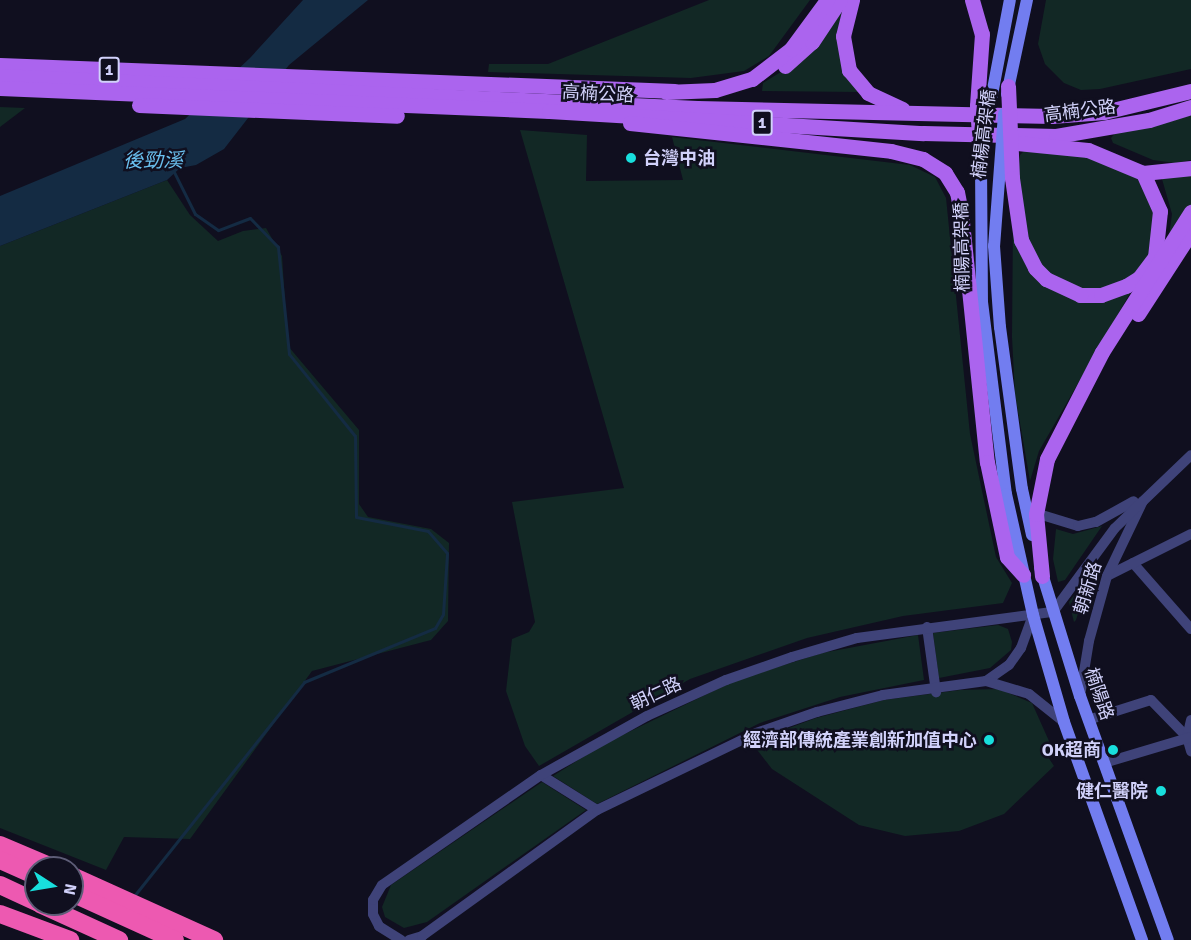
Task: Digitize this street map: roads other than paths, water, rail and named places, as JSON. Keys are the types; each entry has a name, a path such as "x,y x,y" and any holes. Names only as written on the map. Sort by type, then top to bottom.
{"highway":[{"path":"0,845 26,856"},
{"path":"0,860 24,871"},
{"path":"84,883 175,940"},
{"path":"0,885 24,896"},
{"path":"84,897 212,938"},
{"path":"0,914 70,940"},
{"path":"66,916 112,937"},
{"path":"0,919 42,940"}],"main road":[{"path":"752,79 791,49 827,0"},
{"path":"589,106 674,91 715,90 782,68 802,53 840,0"},
{"path":"852,0 843,24 844,53 849,70 868,93 910,112"},
{"path":"972,0 982,34 976,106 981,163"},
{"name":"高楠公路","path":"0,65 219,74 301,83 589,106 652,122 974,134 1077,133 1149,120 1191,107"},
{"name":"高楠公路","path":"0,76 282,107 589,106 1063,115 1104,112 1191,91"},
{"name":"高楠公路","path":"0,99 198,97 301,83"},
{"path":"1008,87 1012,178 1021,240 1035,268 1046,279 1080,295 1101,295 1126,286 1139,278 1155,257 1160,211 1143,173"},
{"name":"高楠公路","path":"0,88 198,97"},
{"name":"高楠公路","path":"589,106 674,91"},
{"path":"631,97 673,107"},
{"path":"589,106 620,121 652,122 891,151 923,159 945,172 957,192 961,212 987,462 1006,557 1023,575"},
{"path":"974,134 1029,146 1088,150 1143,173 1191,168"},
{"path":"1042,576 1031,512 1047,459 1094,370 1191,212"},
{"path":"1094,370 1110,355 1191,232"}],"street":[{"name":"楠陽高架橋","path":"1010,0 988,103 981,163 982,302 1006,494 1023,575"},
{"name":"楠楊高架橋","path":"1027,0 1008,87 997,174 994,246 1000,327 1022,489 1031,512"},
{"name":"朝新路","path":"1053,612 1115,528 1145,495 1191,455"},
{"name":"朝新路","path":"1031,512 1067,525 1086,525 1145,495"},
{"name":"朝新路","path":"1080,696 1089,641 1107,576 1145,495"},
{"path":"1107,576 1191,534"},
{"path":"1133,563 1172,611 1191,628"},
{"path":"1023,575 1064,722 1142,940"},
{"name":"楠陽路","path":"1042,576 1088,720 1168,940"},
{"name":"朝仁路","path":"401,940 379,926 373,914 373,900 382,885 541,775 595,742 726,680 857,638 1053,612"},
{"path":"409,940 422,936 597,810 756,733 883,694 986,681 1009,665 1021,648 1033,615"},
{"path":"927,627 936,689"},
{"path":"986,681 1029,694 1064,722"},
{"path":"1088,720 1148,699 1189,737"},
{"path":"1191,720 1189,737 1191,751"},
{"path":"1104,763 1189,737"},
{"path":"541,775 597,810"}],"water":[{"name":"後勁溪","path":"303,0 368,0 289,65 224,149 196,165 180,168 167,180 0,246 0,196 185,119 250,58"}],"waterway":[{"path":"134,896 304,682 435,628 443,614 447,553 428,531 356,517 355,436 289,354 278,247 250,218 218,230 195,214 173,170"}],"place":[{"name":"台灣中油","path":"631,158"},
{"name":"經濟部傳統產業創新加值中心","path":"989,740"},
{"name":"OK超商","path":"1113,750"},
{"name":"健仁醫院","path":"1161,791"}]}
